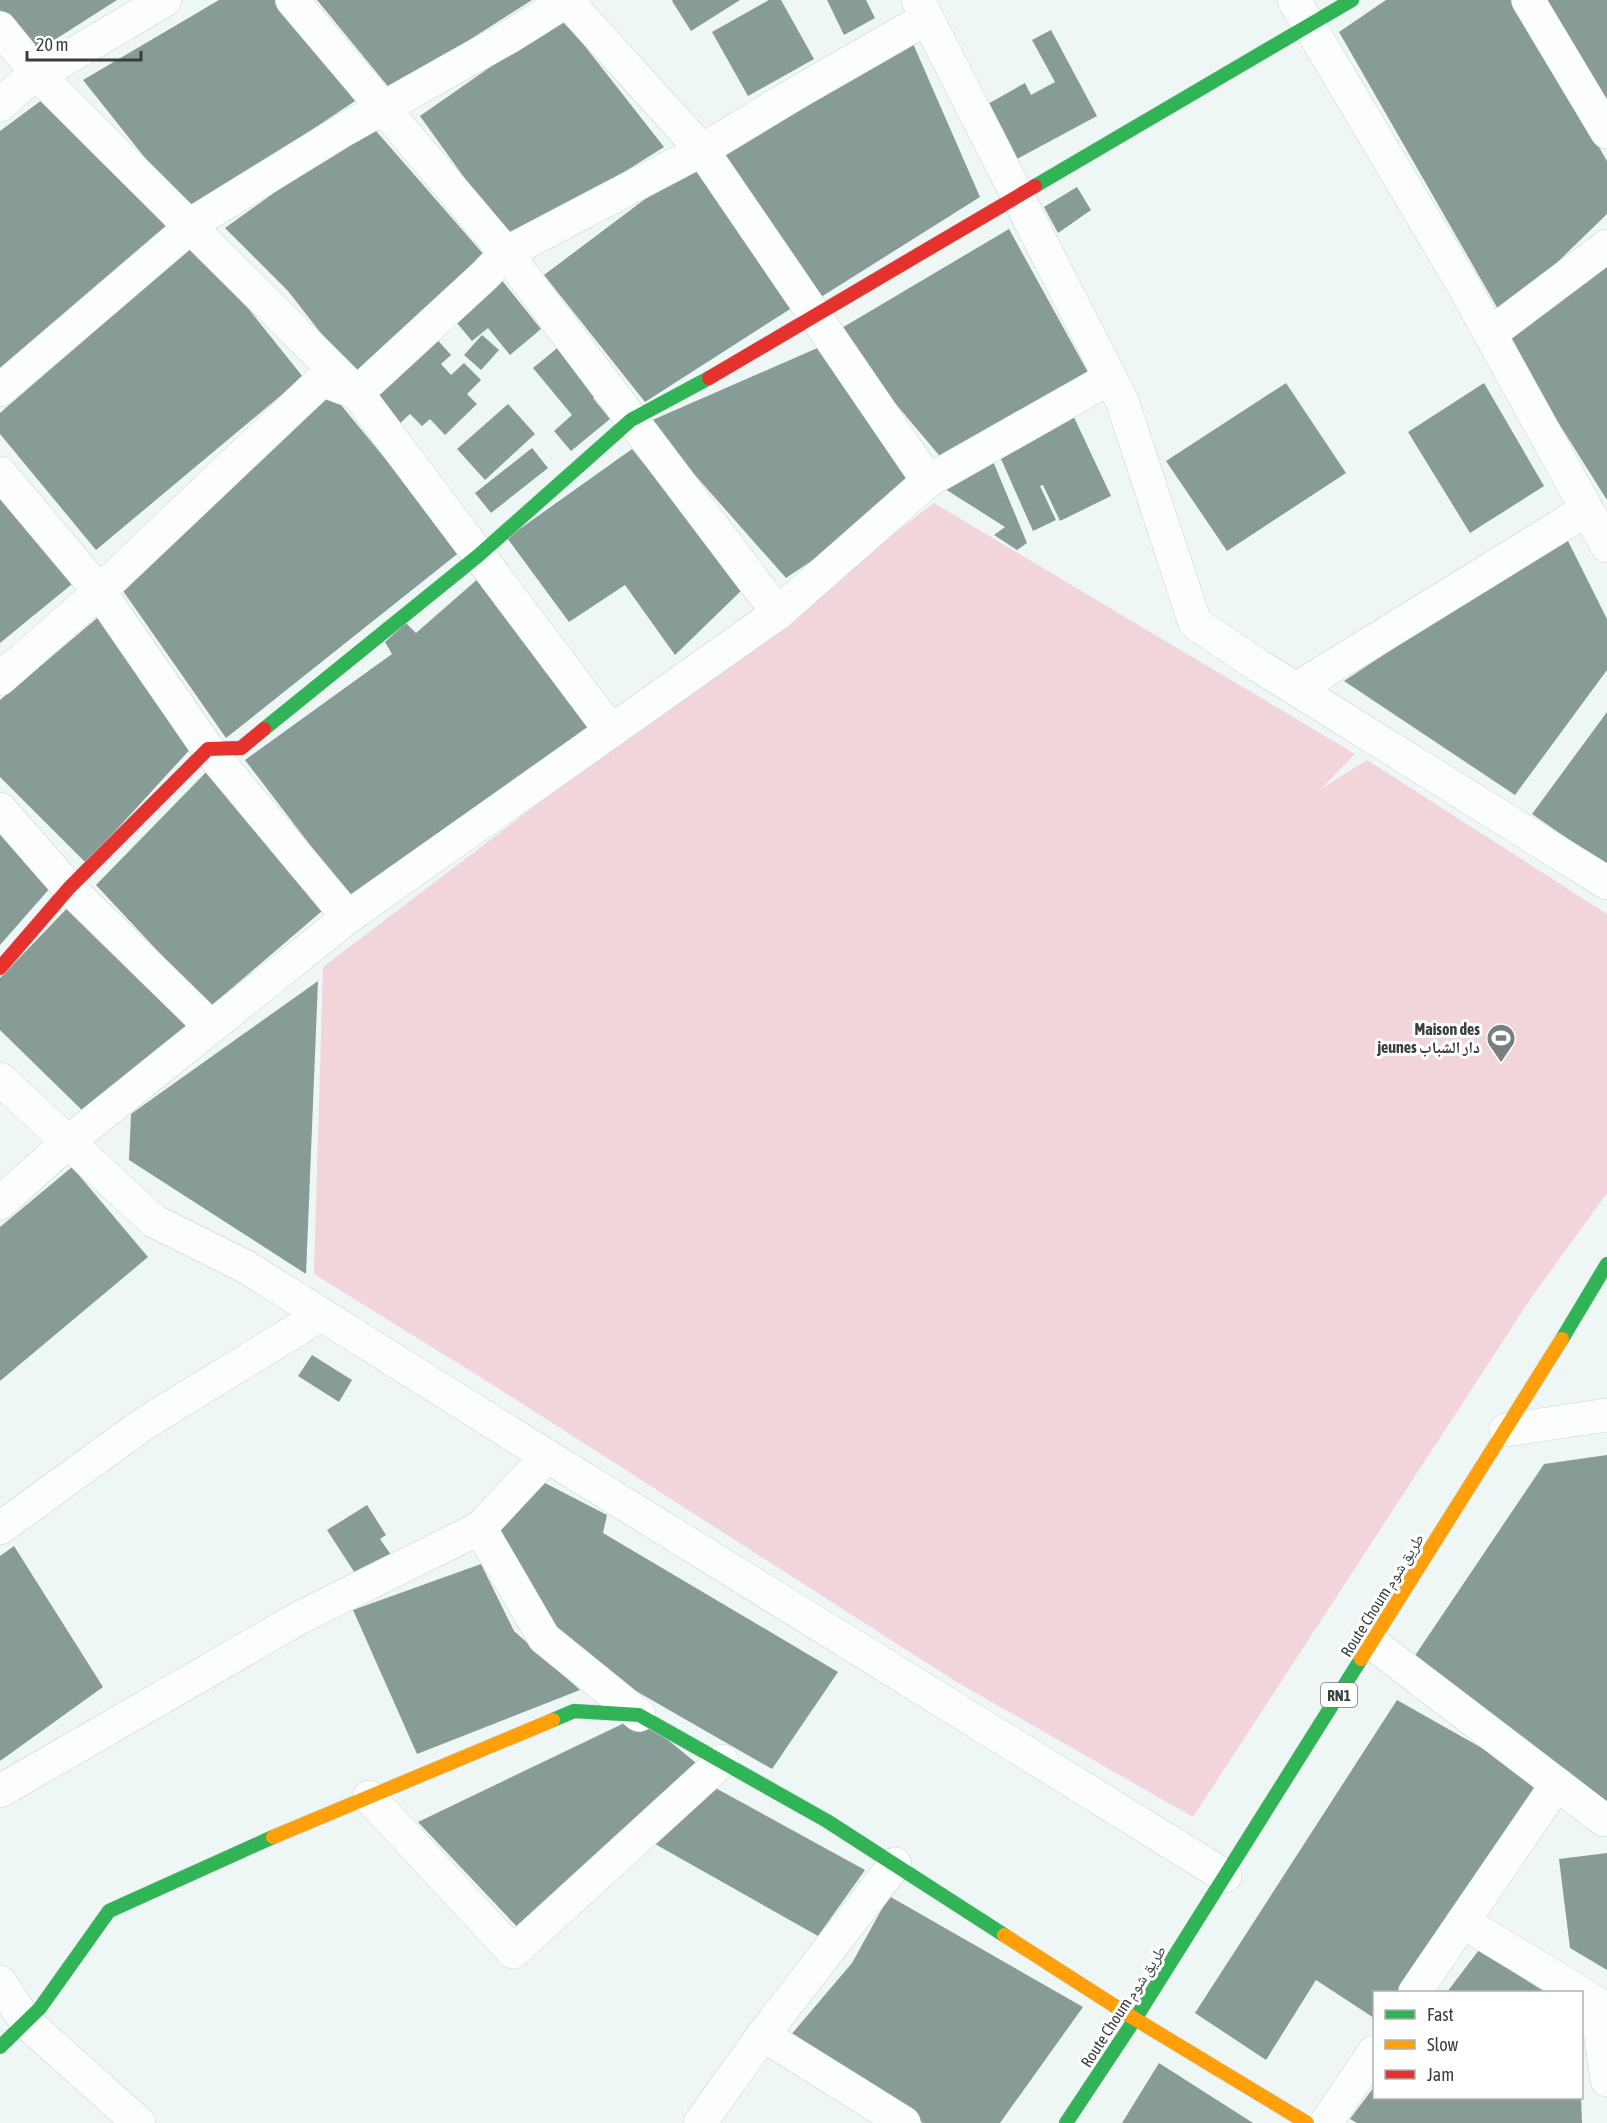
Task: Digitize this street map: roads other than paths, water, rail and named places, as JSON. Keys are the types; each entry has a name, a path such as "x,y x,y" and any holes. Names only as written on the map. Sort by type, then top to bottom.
{"main road":[{"path":"0,968 69,888 208,749 242,748 479,555 631,420 699,384 1018,197 1302,13 1352,0"},
{"name":"Route Choum طريق شوم","path":"1065,2123 1225,1876 1506,1430 1607,1264"},
{"path":"0,2047 40,2008 109,1911 573,1711 639,1715 722,1761 827,1821 1134,2019 1307,2123"}],"street":[{"path":"0,105 22,84 165,0"},
{"path":"291,0 506,253 778,613"},
{"path":"0,390 201,218 382,108 509,37 567,0 702,150 928,481"},
{"path":"1528,0 1607,132"},
{"path":"357,393 506,253 702,150 798,92 922,9 1122,401 1195,623 1607,884"},
{"path":"1302,13 1490,334 1607,546"},
{"path":"0,28 38,75 357,393 611,731"},
{"path":"1490,334 1607,246"},
{"path":"0,1203 68,1142 348,917 778,613 928,481 1110,378"},
{"path":"0,679 99,591 322,380 357,393"},
{"path":"0,473 99,591 208,749 348,917"},
{"path":"1296,689 1586,510"},
{"path":"0,809 69,888 211,1027"},
{"path":"0,1079 154,1221 246,1267 1225,1876"},
{"path":"0,1528 145,1423 321,1315"},
{"path":"1506,1430 1607,1415"},
{"path":"0,1791 301,1617 480,1528 547,1456"},
{"path":"480,1528 544,1638 639,1715"},
{"path":"1371,1643 1557,1785 1607,1820"},
{"path":"369,1797 513,1952 722,1761"},
{"path":"1416,1991 1557,1785"},
{"path":"700,2123 763,2035 895,1864"},
{"path":"1463,1922 1577,1991"},
{"path":"0,1982 26,2022 139,2123"},
{"path":"1583,1995 1596,2003 1607,2080"},
{"path":"763,2035 904,2123"},
{"path":"1326,2123 1373,2053"}],"place":[{"name":"Maison des jeunes دار الشباب","path":"1501,1064"}]}
